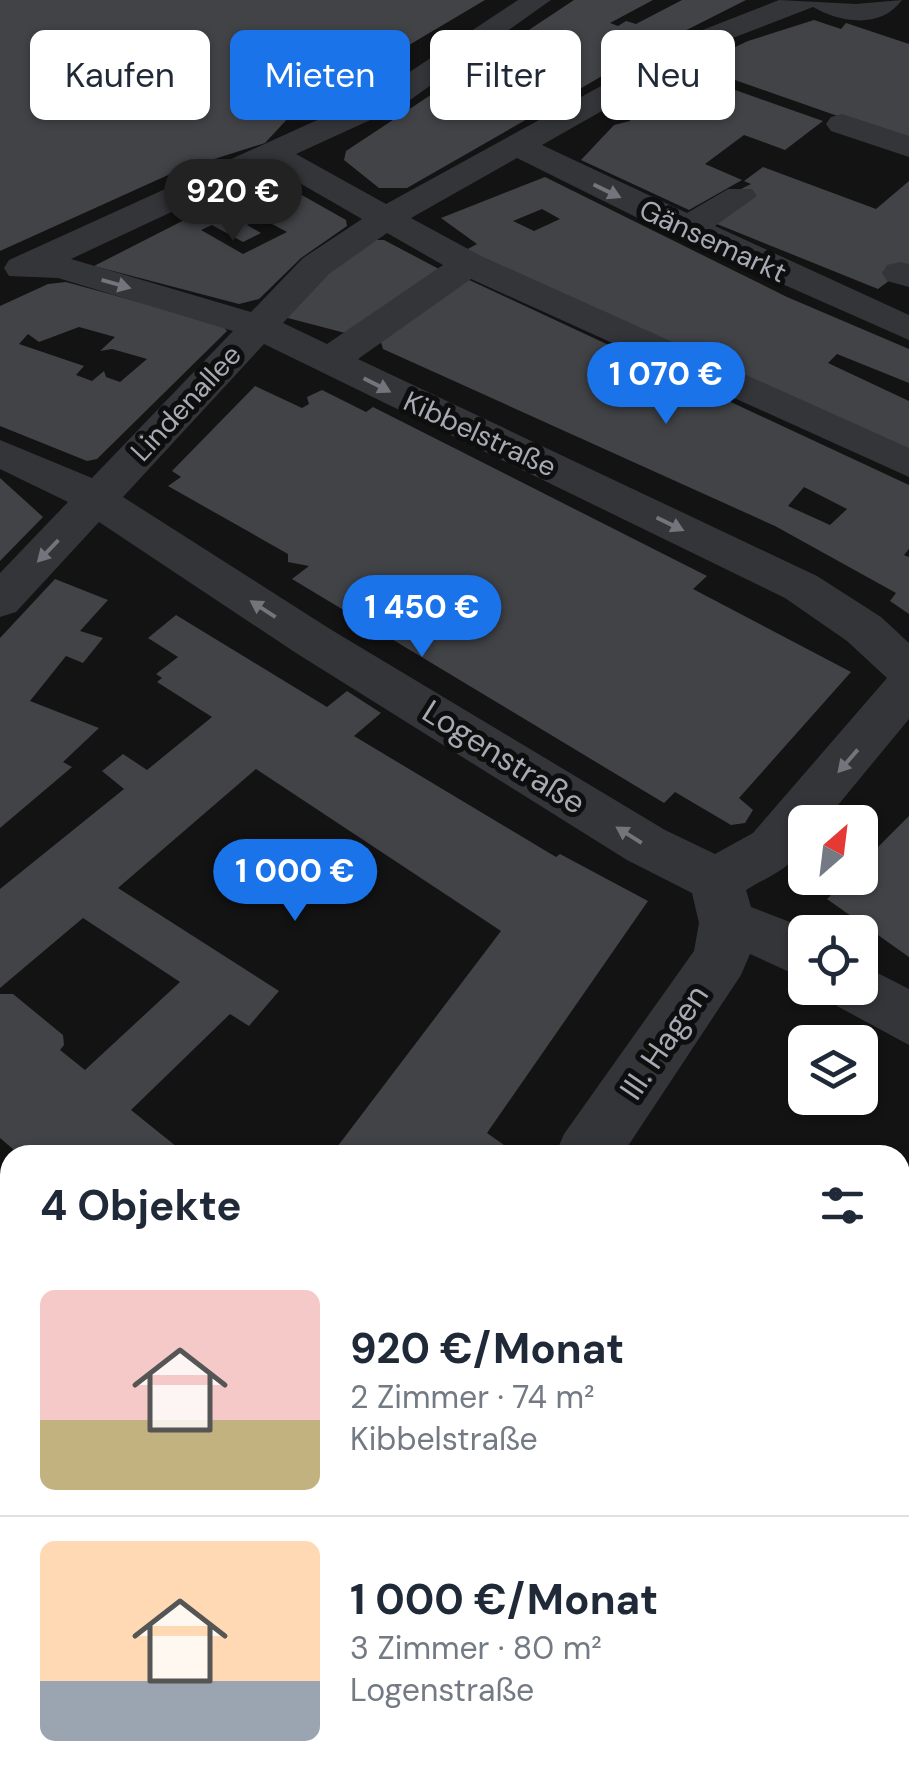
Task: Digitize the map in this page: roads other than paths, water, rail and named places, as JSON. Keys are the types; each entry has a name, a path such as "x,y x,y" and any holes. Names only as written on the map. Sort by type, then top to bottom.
{"street":[{"path":"11,272 250,142 392,98 537,0"},
{"name":"Lindenallee","path":"0,600 316,266 384,219 715,36 805,0"},
{"path":"821,0 849,12 893,8"},
{"path":"842,124 909,147"},
{"path":"250,142 468,264 909,464"},
{"name":"Gänsemarkt","path":"525,144 530,154 909,330"},
{"path":"686,229 737,200"},
{"path":"329,360 468,264"},
{"name":"Kibbelstraße","path":"11,272 60,267 258,326 800,587 864,629 909,671"},
{"name":"Logenstraße","path":"0,453 73,485 646,845 788,944"},
{"path":"721,901 772,848 909,684"},
{"name":"III. Hagen","path":"593,1145 721,958 721,901"},
{"path":"878,1000 909,1019"}]}
